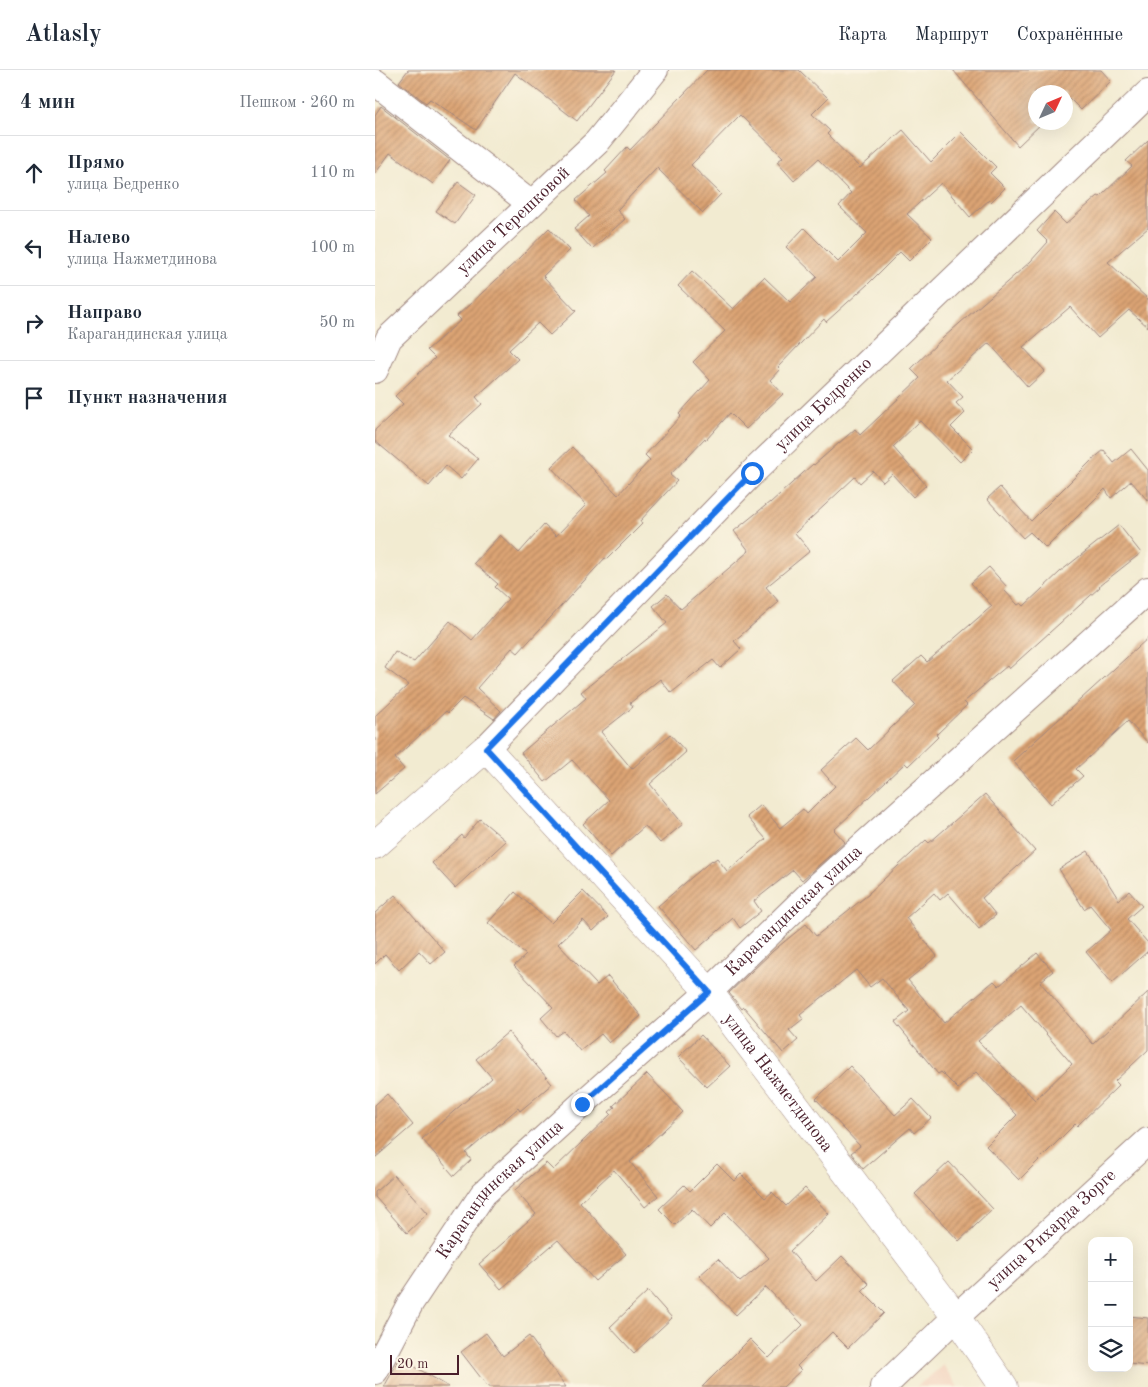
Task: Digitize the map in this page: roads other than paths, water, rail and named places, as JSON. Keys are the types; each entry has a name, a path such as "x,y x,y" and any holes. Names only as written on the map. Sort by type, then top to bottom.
{"street":[{"name":"улица Терешковой","path":"375,370 389,338 597,142 655,70"},
{"path":"375,82 531,204"},
{"name":"улица Бедренко","path":"375,845 486,748 752,473 1148,93"},
{"name":"Карагандинская улица","path":"375,1371 411,1302 483,1194 709,992 818,886 1148,590"},
{"name":"улица Нажметдинова","path":"486,748 709,992 956,1317 1004,1387"},
{"name":"улица Рихарда Зорге","path":"883,1387 956,1317 1148,1141"}]}
